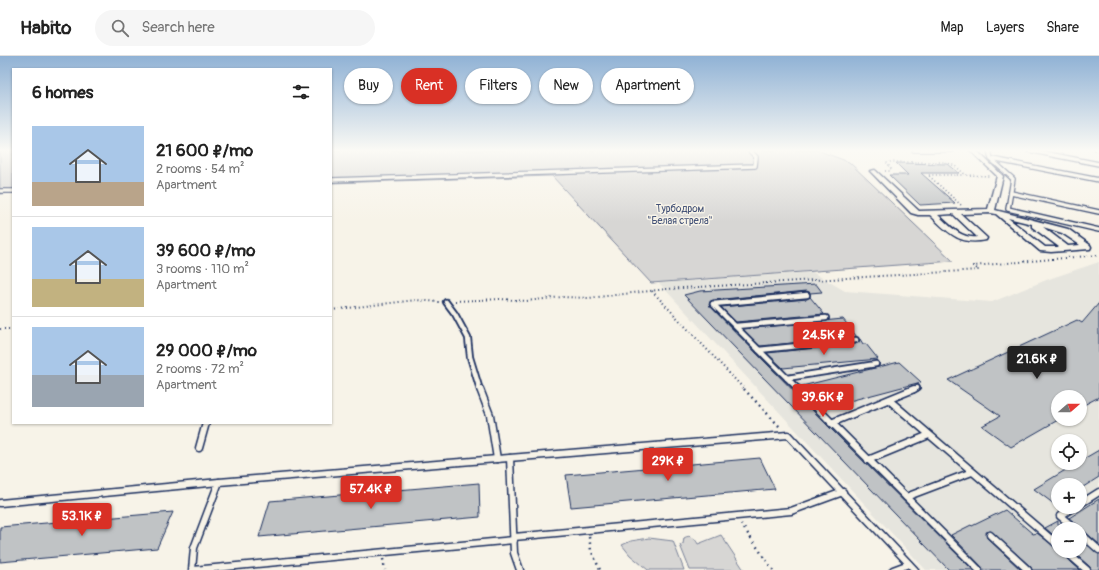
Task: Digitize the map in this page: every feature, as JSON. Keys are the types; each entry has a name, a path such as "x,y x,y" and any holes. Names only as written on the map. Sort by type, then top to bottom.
{"street":[{"path":"876,174 914,211 991,211 1065,231 1087,247 1043,249 999,214"},
{"path":"991,211 1000,176"},
{"path":"932,212 958,236 968,240 978,240 983,238 955,212"},
{"path":"1032,222 1067,249"}],"lane":[{"path":"332,180 513,174"},
{"path":"1008,174 1013,179 1008,209 1099,230"},
{"path":"1069,174 1099,180"},
{"path":"0,191 12,191"},
{"path":"1011,193 1099,212"},
{"path":"807,295 713,304 830,423 979,570"},
{"path":"446,302 455,314 468,338 470,357 475,377 490,415 497,459"},
{"path":"736,326 826,318"},
{"path":"759,350 856,340"},
{"path":"787,378 876,364"},
{"path":"830,423 917,388"},
{"path":"889,400 1051,539"},
{"path":"199,448 206,424"},
{"path":"868,460 928,434"},
{"path":"0,503 219,482 788,435 915,570"},
{"path":"510,458 514,553 520,570"},
{"path":"906,497 972,472"},
{"path":"219,482 194,548 193,570 792,511 843,492"},
{"path":"1087,500 1099,492"},
{"path":"1063,514 1060,516 1067,522"},
{"path":"990,535 1028,570"},
{"path":"1087,539 1099,550"},
{"path":"1073,558 1087,570"},
{"path":"893,570 909,564"}],"path":[{"path":"970,212 928,175 1000,176"},
{"path":"332,310 416,300 446,302 501,299 526,301 562,297 589,298 652,291 979,270 973,266 1099,255"},
{"path":"652,291 788,435"},
{"path":"0,329 12,329"},
{"path":"736,516 773,570"},
{"path":"588,530 591,550 600,570"}],"shaded area":[{"path":"1099,262 1099,570 926,570 659,283 812,272 845,291 992,302 1049,279"}],"green space":[{"path":"0,174 12,174 12,193 0,194"},
{"name":"Турбодром \"Белая стрела\"","path":"332,174 862,174 953,261 651,283 552,176 332,183"},
{"path":"721,535 744,570 690,570 680,545 683,544 684,538 688,536 692,537 698,544"},
{"path":"649,538 673,541 684,570 648,570 630,555 622,545 631,541"}],"building":[{"path":"907,174 922,174 955,203 920,205 889,175 908,175"},
{"path":"816,284 822,292 810,293 807,291 713,300 709,305 973,570 949,570 684,295 700,291"},
{"path":"810,297 824,314 736,322 721,307 807,299"},
{"path":"1099,303 1099,397 1087,403 1087,390 1051,390 1051,424 1011,447 982,426 1000,416 948,380 1077,320 1082,323"},
{"path":"843,319 857,337 760,346 743,329"},
{"path":"860,339 878,359 783,368 767,353 856,344"},
{"path":"899,362 921,382 823,408 802,386"},
{"path":"1099,450 1099,477 1087,485 1087,478 1052,478 1065,470 1087,470 1087,457"},
{"path":"760,458 775,489 571,507 566,475"},
{"path":"1051,479 1051,502 1034,489"},
{"path":"479,483 480,517 259,537 270,501"},
{"path":"1099,499 1099,544 1087,534 1087,522 1074,522 1069,518 1075,514 1087,514 1087,507"},
{"path":"1005,510 1033,534 1037,533 1051,544 1051,558 1066,558 1080,570 1032,570 1031,567 991,531 986,532 987,538 1021,570 983,570 982,567 951,535 971,525 972,526"},
{"path":"173,512 157,548 0,562 0,527"},
{"path":"1051,525 1051,533 1045,528"},
{"path":"1087,545 1099,554 1099,570 1091,570 1090,567 1080,558 1087,558"}]}
